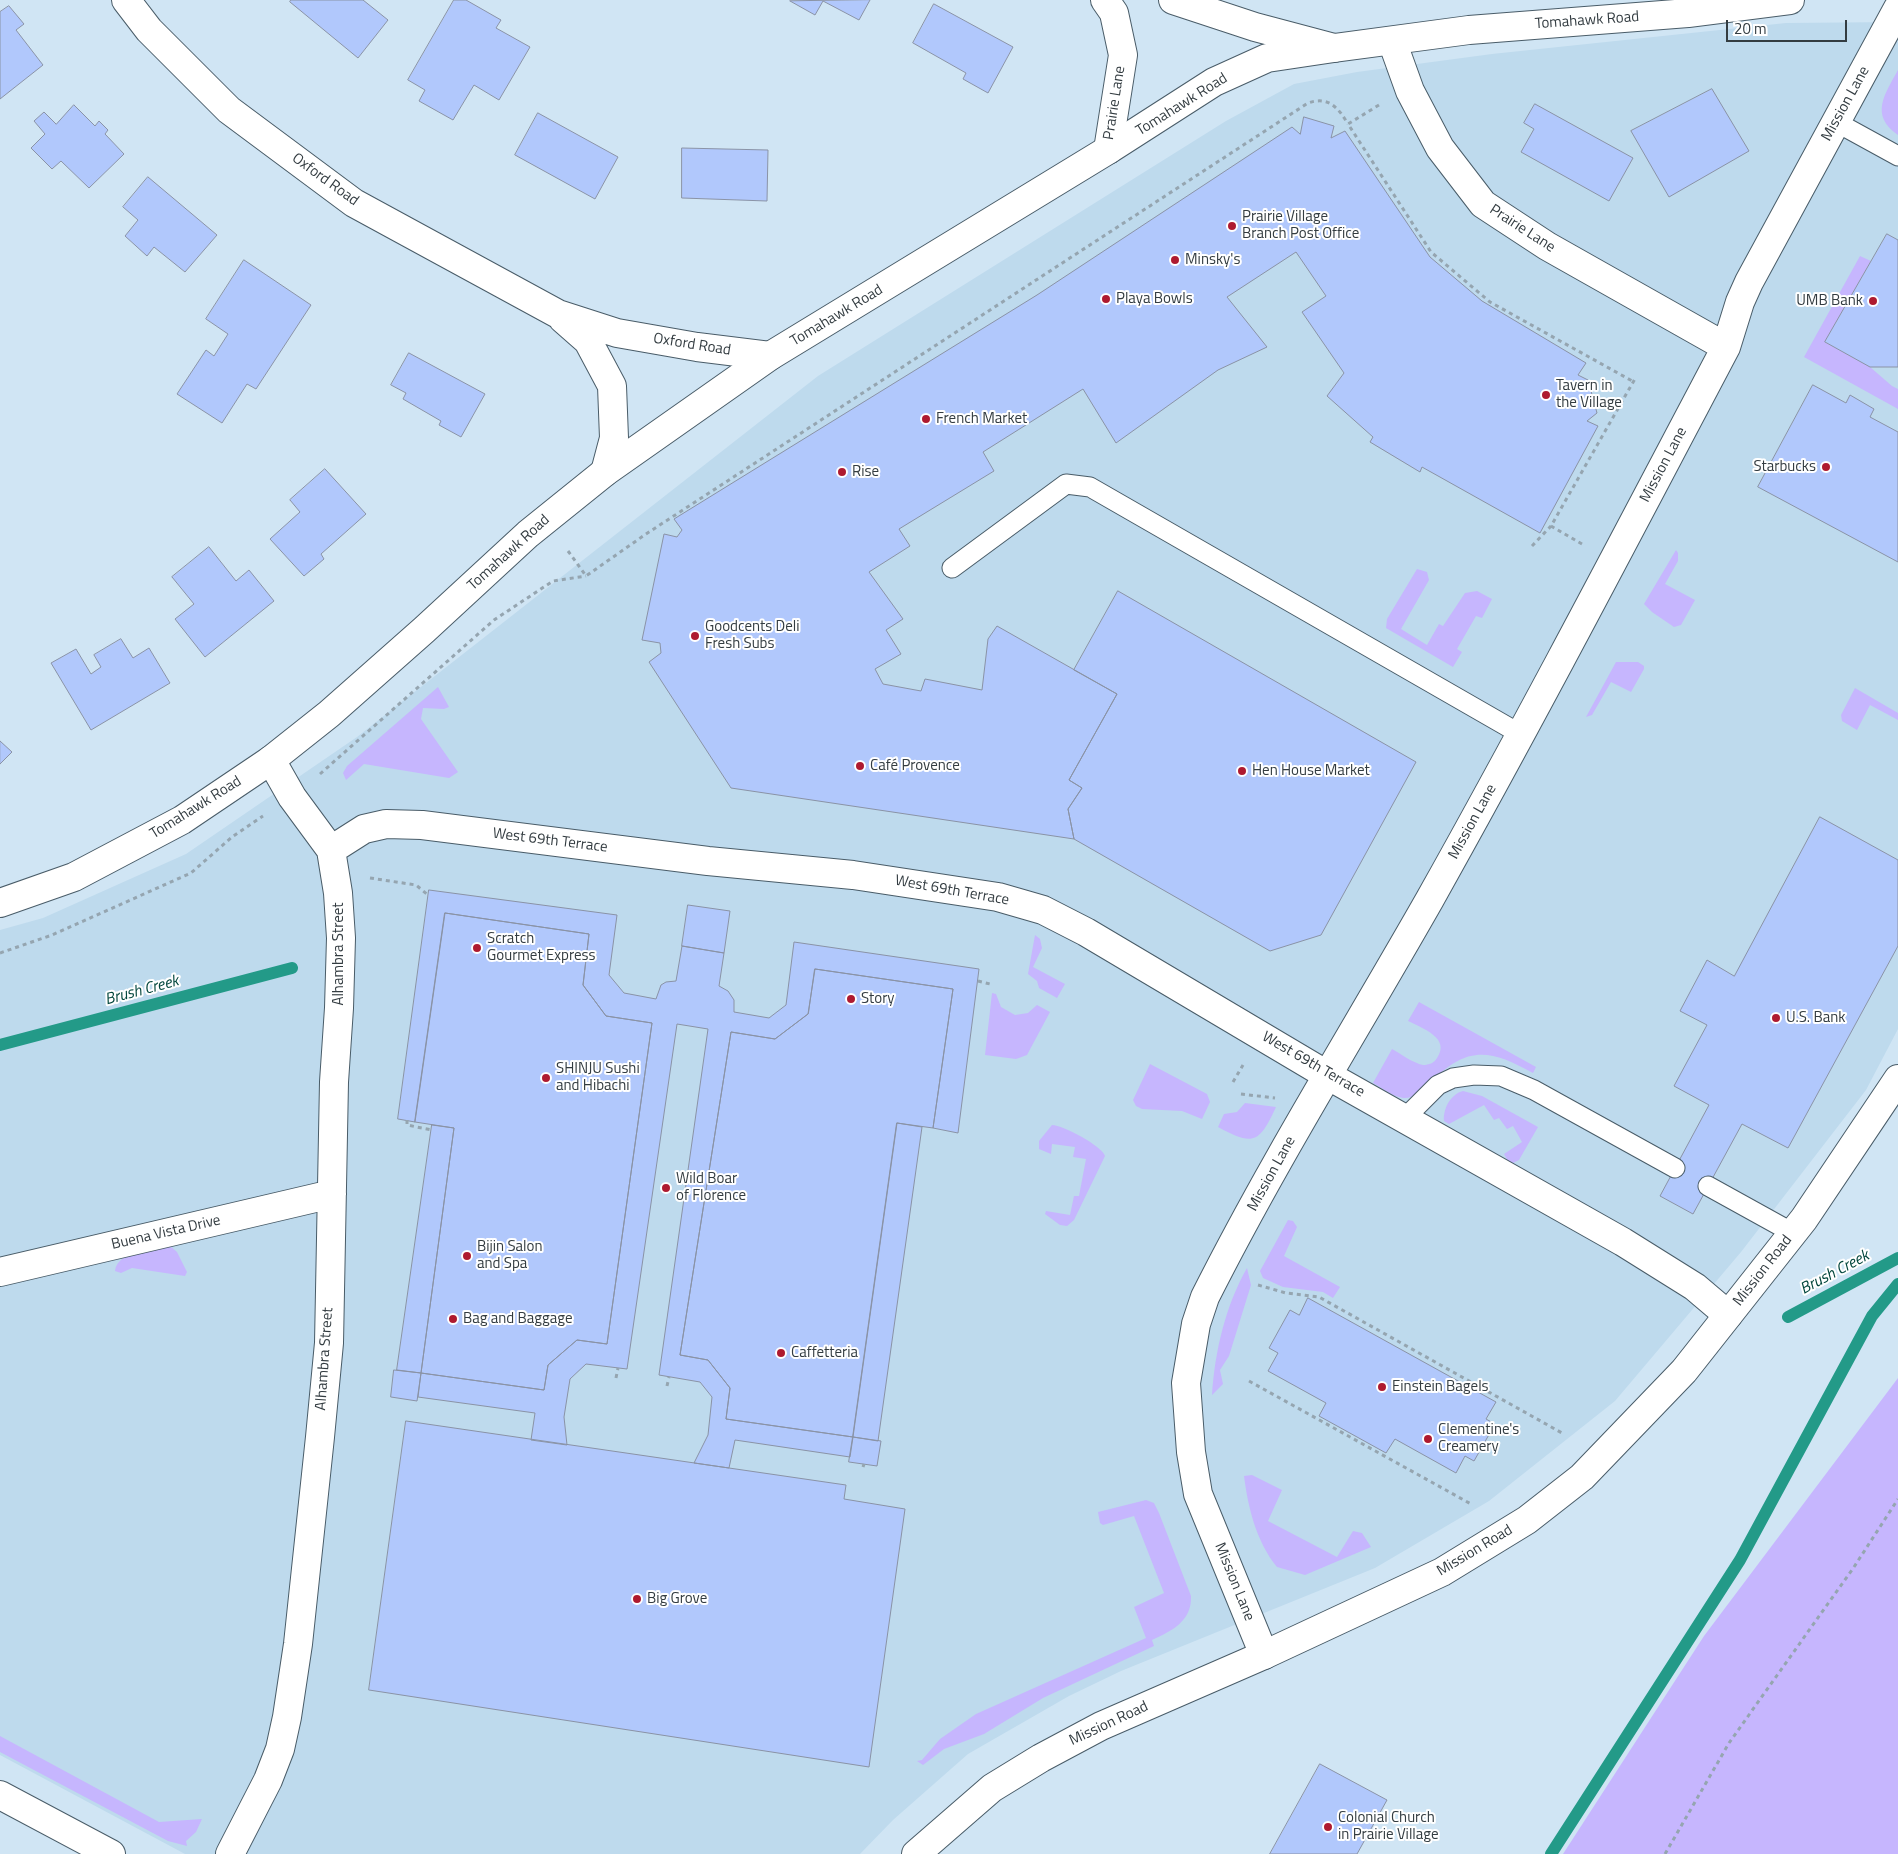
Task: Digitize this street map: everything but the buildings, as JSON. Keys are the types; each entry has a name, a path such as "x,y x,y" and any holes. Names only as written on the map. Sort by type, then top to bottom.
{"street":[{"name":"Oxford Road","path":"126,0 149,30 229,110 354,203 558,314 617,333 697,347 770,356"},
{"name":"Prairie Lane","path":"1105,0 1114,13 1123,55 1108,150"},
{"path":"1173,0 1255,27 1334,48"},
{"name":"Tomahawk Road","path":"0,903 74,878 182,820 271,760 329,714 528,534 604,472 770,356 1108,150 1214,82 1267,58 1334,48 1469,30 1713,5 1790,0"},
{"name":"Mission Lane","path":"1264,1655 1198,1494 1191,1452 1186,1383 1196,1324 1206,1297 1228,1252 1327,1075 1369,1006 1522,736 1726,346 1740,302 1749,282 1898,8"},
{"name":"Prairie Lane","path":"1392,41 1410,91 1440,148 1483,204 1547,246 1726,346"},
{"name":"Oxford Road","path":"558,314 588,341 612,386 614,438 604,472"},
{"path":"271,760 292,797 331,850"},
{"name":"West 69th Terrace","path":"331,850 364,829 386,824 422,825 679,857 853,875 998,896 1043,910 1086,932 1327,1075 1631,1247 1695,1287 1728,1315"},
{"name":"Alhambra Street","path":"230,1854 253,1813 280,1750 297,1654 329,1343 341,938 338,893 331,850"},
{"name":"Mission Road","path":"916,1854 992,1788 1041,1758 1101,1726 1264,1655 1442,1572 1527,1520 1588,1470 1684,1371 1793,1233 1898,1079"},
{"name":"Buena Vista Drive","path":"0,1272 332,1194"},
{"path":"0,1795 111,1854"}],"lane":[{"path":"1836,122 1898,156"},
{"path":"952,568 1066,484 1090,487 1522,736"},
{"path":"1405,1118 1438,1085 1453,1078 1474,1075 1501,1076 1534,1090 1675,1168"},
{"path":"1708,1186 1793,1233"}],"path":[{"path":"0,953 69,928 191,873 232,837 292,797 494,620 553,581 586,576 654,528 1308,103 1317,100 1331,102 1340,110 1431,252 1490,302 1634,382"},
{"path":"1348,124 1380,105"},
{"path":"1532,546 1551,526 1636,378"},
{"path":"1551,526 1582,544"},
{"path":"568,551 586,576"},
{"path":"364,877 416,885 428,895"},
{"path":"978,981 990,984"},
{"path":"1233,1082 1248,1056"},
{"path":"1241,1094 1276,1098"},
{"path":"407,1120 406,1126 432,1130"},
{"path":"1258,1285 1286,1293 1319,1297 1562,1433"},
{"path":"616,1378 618,1368"},
{"path":"667,1386 669,1377"},
{"path":"1249,1381 1471,1504"},
{"path":"1665,1854 1729,1743 1854,1567 1898,1499"}],"shaded area":[{"path":"1898,22 1898,1029 1866,1090 1741,1252 1615,1401 1489,1501 1375,1568 1121,1671 1069,1696 968,1754 893,1820 860,1854 185,1854 0,1755 0,930 43,918 186,854 357,737 818,376 1226,121 1294,84 1357,72 1492,54 1786,23"},
{"path":"1898,70 1898,135 1884,120 1882,104 1888,87"},
{"path":"1860,256 1871,261 1825,342 1870,367 1898,389 1898,409 1804,357"},
{"path":"1676,550 1678,561 1665,584 1695,600 1681,625 1674,627 1644,604"},
{"path":"1417,569 1427,572 1429,580 1401,629 1427,645 1439,624 1443,626 1465,593 1477,591 1492,599 1482,618 1476,616 1457,649 1462,652 1453,667 1386,628 1387,619"},
{"path":"1616,662 1638,662 1644,666 1644,669 1631,692 1611,682 1592,715 1586,717"},
{"path":"438,687 449,707 444,709 423,708 421,719 458,772 449,778 364,764 346,780 343,773 347,766"},
{"path":"1855,688 1898,713 1898,720 1870,705 1857,730 1842,721 1841,715"},
{"path":"1035,935 1040,939 1042,948 1033,967 1065,984 1057,998 1039,988 1037,981 1028,974"},
{"path":"992,993 996,994 1001,1007 1015,1015 1028,1013 1037,1005 1050,1012 1027,1055 1016,1059 985,1055"},
{"path":"1419,1002 1536,1067 1533,1073 1504,1059 1479,1055 1456,1062 1443,1071 1422,1091 1408,1098 1396,1096 1373,1083 1392,1049 1423,1065 1431,1063 1437,1058 1440,1051 1438,1039 1408,1021"},
{"path":"1150,1064 1207,1094 1210,1102 1202,1119 1182,1111 1142,1109 1136,1106 1133,1100"},
{"path":"1463,1091 1482,1096 1538,1127 1519,1160 1513,1163 1508,1161 1504,1154 1522,1142 1513,1126 1507,1129 1499,1118 1494,1120 1484,1105 1449,1124 1444,1121 1445,1111 1451,1098"},
{"path":"1245,1103 1276,1107 1265,1128 1254,1138 1239,1137 1218,1127 1224,1114 1237,1112"},
{"path":"1052,1125 1064,1128 1082,1137 1097,1147 1105,1156 1074,1220 1067,1226 1060,1225 1045,1214 1046,1211 1070,1215 1074,1196 1079,1196 1086,1159 1073,1157 1075,1147 1052,1144 1051,1154 1039,1149 1039,1141"},
{"path":"1288,1220 1293,1221 1297,1227 1284,1256 1340,1287 1333,1298 1323,1292 1283,1287 1263,1278 1260,1271"},
{"path":"169,1245 177,1252 187,1272 185,1276 132,1268 121,1273 115,1271 117,1264 129,1255"},
{"path":"1247,1268 1251,1285 1229,1356 1220,1370 1223,1384 1212,1395 1222,1330 1239,1283"},
{"path":"1898,1378 1898,1854 1563,1854 1704,1636"},
{"path":"1252,1475 1282,1490 1268,1521 1337,1557 1353,1531 1362,1533 1371,1547 1305,1575 1277,1567 1258,1535 1251,1512 1244,1476"},
{"path":"1146,1500 1154,1503 1159,1513 1191,1596 1188,1612 1184,1619 1167,1633 1152,1640 1154,1646 1043,1698 984,1734 944,1749 923,1765 917,1761 922,1760 940,1739 976,1714 1146,1638 1134,1607 1164,1593 1134,1516 1103,1525 1100,1523 1098,1512"},
{"path":"0,1736 159,1822 202,1819 196,1832 186,1841 187,1846 168,1841 0,1752"}],"waterway":[{"name":"Brush Creek","path":"0,1045 292,968"},
{"name":"Brush Creek","path":"1788,1317 1898,1258"},
{"path":"1551,1854 1740,1560 1872,1316 1898,1284"}],"place":[{"name":"Prairie Village Branch Post Office","path":"1232,226"},
{"name":"Minsky's","path":"1175,260"},
{"name":"Playa Bowls","path":"1106,299"},
{"name":"UMB Bank","path":"1873,301"},
{"name":"Tavern in the Village","path":"1546,395"},
{"name":"French Market","path":"926,419"},
{"name":"Starbucks","path":"1826,467"},
{"name":"Rise","path":"842,472"},
{"name":"Goodcents Deli Fresh Subs","path":"695,636"},
{"name":"Café Provence","path":"860,766"},
{"name":"Hen House Market","path":"1242,771"},
{"name":"Scratch Gourmet Express","path":"477,948"},
{"name":"Story","path":"851,999"},
{"name":"U.S. Bank","path":"1776,1018"},
{"name":"SHINJU Sushi and Hibachi","path":"546,1078"},
{"name":"Wild Boar of Florence","path":"666,1188"},
{"name":"Bijin Salon and Spa","path":"467,1256"},
{"name":"Bag and Baggage","path":"453,1319"},
{"name":"Caffetteria","path":"781,1353"},
{"name":"Einstein Bagels","path":"1382,1387"},
{"name":"Clementine's Creamery","path":"1428,1439"},
{"name":"Big Grove","path":"637,1599"},
{"name":"Colonial Church in Prairie Village","path":"1328,1827"}]}
